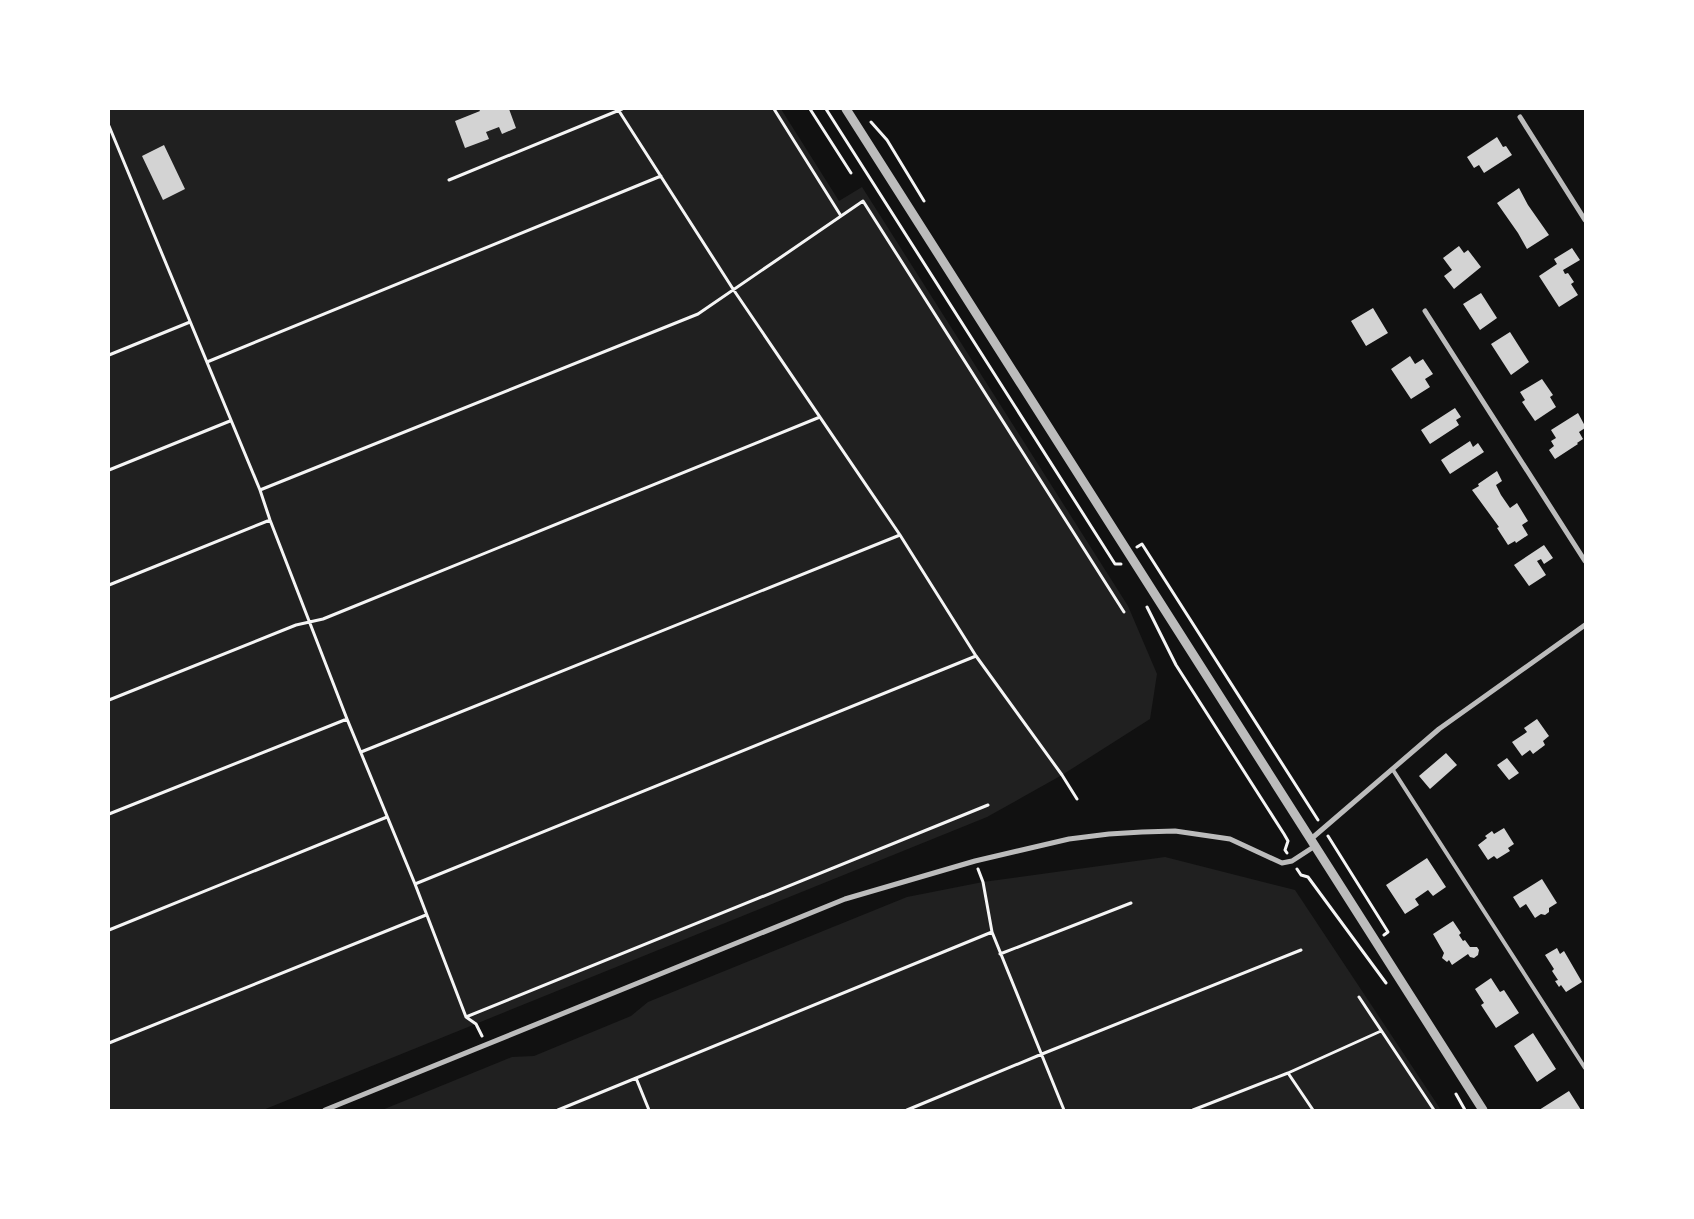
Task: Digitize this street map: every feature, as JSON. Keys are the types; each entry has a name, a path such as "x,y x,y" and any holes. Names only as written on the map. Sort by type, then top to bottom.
{"street":[{"path":"846,109 1483,1110"},
{"path":"1520,117 1585,220"},
{"path":"1425,311 1585,561"},
{"path":"325,1110 845,899 975,861 1069,839 1109,834 1175,831 1230,839 1262,853 1275,862 1292,861 1324,829 1440,730 1585,625"}],"lane":[{"path":"1393,770 1585,1068"}],"path":[{"path":"774,109 841,216"},
{"path":"810,109 851,173"},
{"path":"449,180 620,110 733,289 900,534 976,656 1062,775 1077,799"},
{"path":"868,119 888,140 924,200"},
{"path":"109,126 230,422 260,490 347,718 415,884 466,1017 476,1024"},
{"path":"207,362 661,176"},
{"path":"260,490 698,314 863,201 1124,612"},
{"path":"109,355 190,322"},
{"path":"109,700 287,628 322,619 820,417"},
{"path":"109,470 230,422"},
{"path":"109,585 270,520"},
{"path":"361,752 900,534"},
{"path":"1124,571 1117,559 1142,544 1324,829 1388,932 1361,951"},
{"path":"1143,600 1176,665 1288,841 1285,850 1301,875 1308,877 1388,986"},
{"path":"415,884 976,656"},
{"path":"109,814 347,718"},
{"path":"466,1017 988,805"},
{"path":"109,930 387,817"},
{"path":"983,882 992,932 1064,1110"},
{"path":"1000,954 1131,903"},
{"path":"109,1043 426,915"},
{"path":"558,1110 992,932"},
{"path":"907,1110 1301,950"},
{"path":"1359,997 1434,1110"},
{"path":"1193,1110 1288,1073 1381,1031"},
{"path":"1288,1073 1313,1110"},
{"path":"636,1078 649,1110"},
{"path":"1455,1091 1465,1110"}],"shaded area":[{"path":"109,109 781,109 839,201 862,187 1128,606 1157,674 1150,719 1062,775 987,817 263,1110 109,1110"},
{"path":"1165,857 1295,890 1441,1110 382,1110 512,1057 534,1056 631,1016 648,1002 907,897 983,882"}],"building":[{"path":"479,109 509,109 516,128 502,134 499,127 486,132 489,139 465,148 455,121 480,111"},
{"path":"1497,137 1503,147 1506,146 1512,155 1484,173 1479,165 1474,168 1467,157"},
{"path":"164,145 185,189 163,200 142,156"},
{"path":"1519,188 1528,205 1549,235 1527,249 1497,203"},
{"path":"1459,246 1464,253 1468,250 1481,267 1454,289 1444,276 1452,270 1443,258"},
{"path":"1572,248 1580,260 1563,270 1565,274 1568,273 1574,282 1571,284 1578,295 1559,307 1539,276 1557,264 1554,259"},
{"path":"1481,293 1497,318 1480,330 1463,304"},
{"path":"1373,308 1388,333 1366,346 1351,321"},
{"path":"1510,332 1529,362 1511,375 1491,344"},
{"path":"1410,356 1415,364 1423,359 1433,374 1425,379 1430,387 1411,399 1391,369"},
{"path":"1542,379 1553,395 1550,397 1556,407 1535,421 1522,402 1525,400 1520,392"},
{"path":"1455,408 1461,417 1456,420 1459,425 1430,444 1421,430"},
{"path":"1578,413 1585,426 1579,432 1583,439 1555,459 1549,450 1554,446 1551,441 1556,438 1551,430"},
{"path":"1470,441 1473,447 1478,443 1484,452 1450,474 1441,460"},
{"path":"1497,471 1502,481 1496,485 1501,495 1510,508 1517,503 1528,521 1522,525 1528,535 1516,543 1515,541 1508,545 1497,528 1499,527 1472,490"},
{"path":"1544,545 1553,558 1544,564 1541,559 1537,561 1546,575 1529,586 1514,565"},
{"path":"1537,719 1549,736 1543,741 1545,745 1533,754 1530,750 1522,756 1512,742 1527,732 1524,728"},
{"path":"1446,753 1457,765 1430,789 1419,776"},
{"path":"1507,758 1519,773 1509,780 1497,765"},
{"path":"1504,828 1514,844 1508,848 1510,851 1497,859 1494,856 1488,860 1478,845 1492,831 1494,834"},
{"path":"1427,858 1446,887 1433,896 1428,890 1415,899 1419,905 1405,914 1386,885"},
{"path":"1542,879 1557,903 1549,908 1549,912 1545,915 1541,914 1535,918 1526,904 1520,908 1513,897"},
{"path":"1453,921 1461,933 1459,935 1463,941 1465,940 1470,947 1477,947 1479,950 1478,955 1474,958 1468,954 1452,965 1449,960 1447,962 1442,958 1444,953 1433,934"},
{"path":"1557,948 1560,954 1564,951 1582,982 1566,992 1555,981 1558,980 1552,971 1554,969 1545,955"},
{"path":"1491,978 1500,992 1504,990 1519,1013 1496,1028 1481,1005 1484,1003 1475,989"},
{"path":"1533,1033 1556,1069 1537,1082 1514,1046"},
{"path":"1569,1091 1581,1110 1539,1110"}]}
